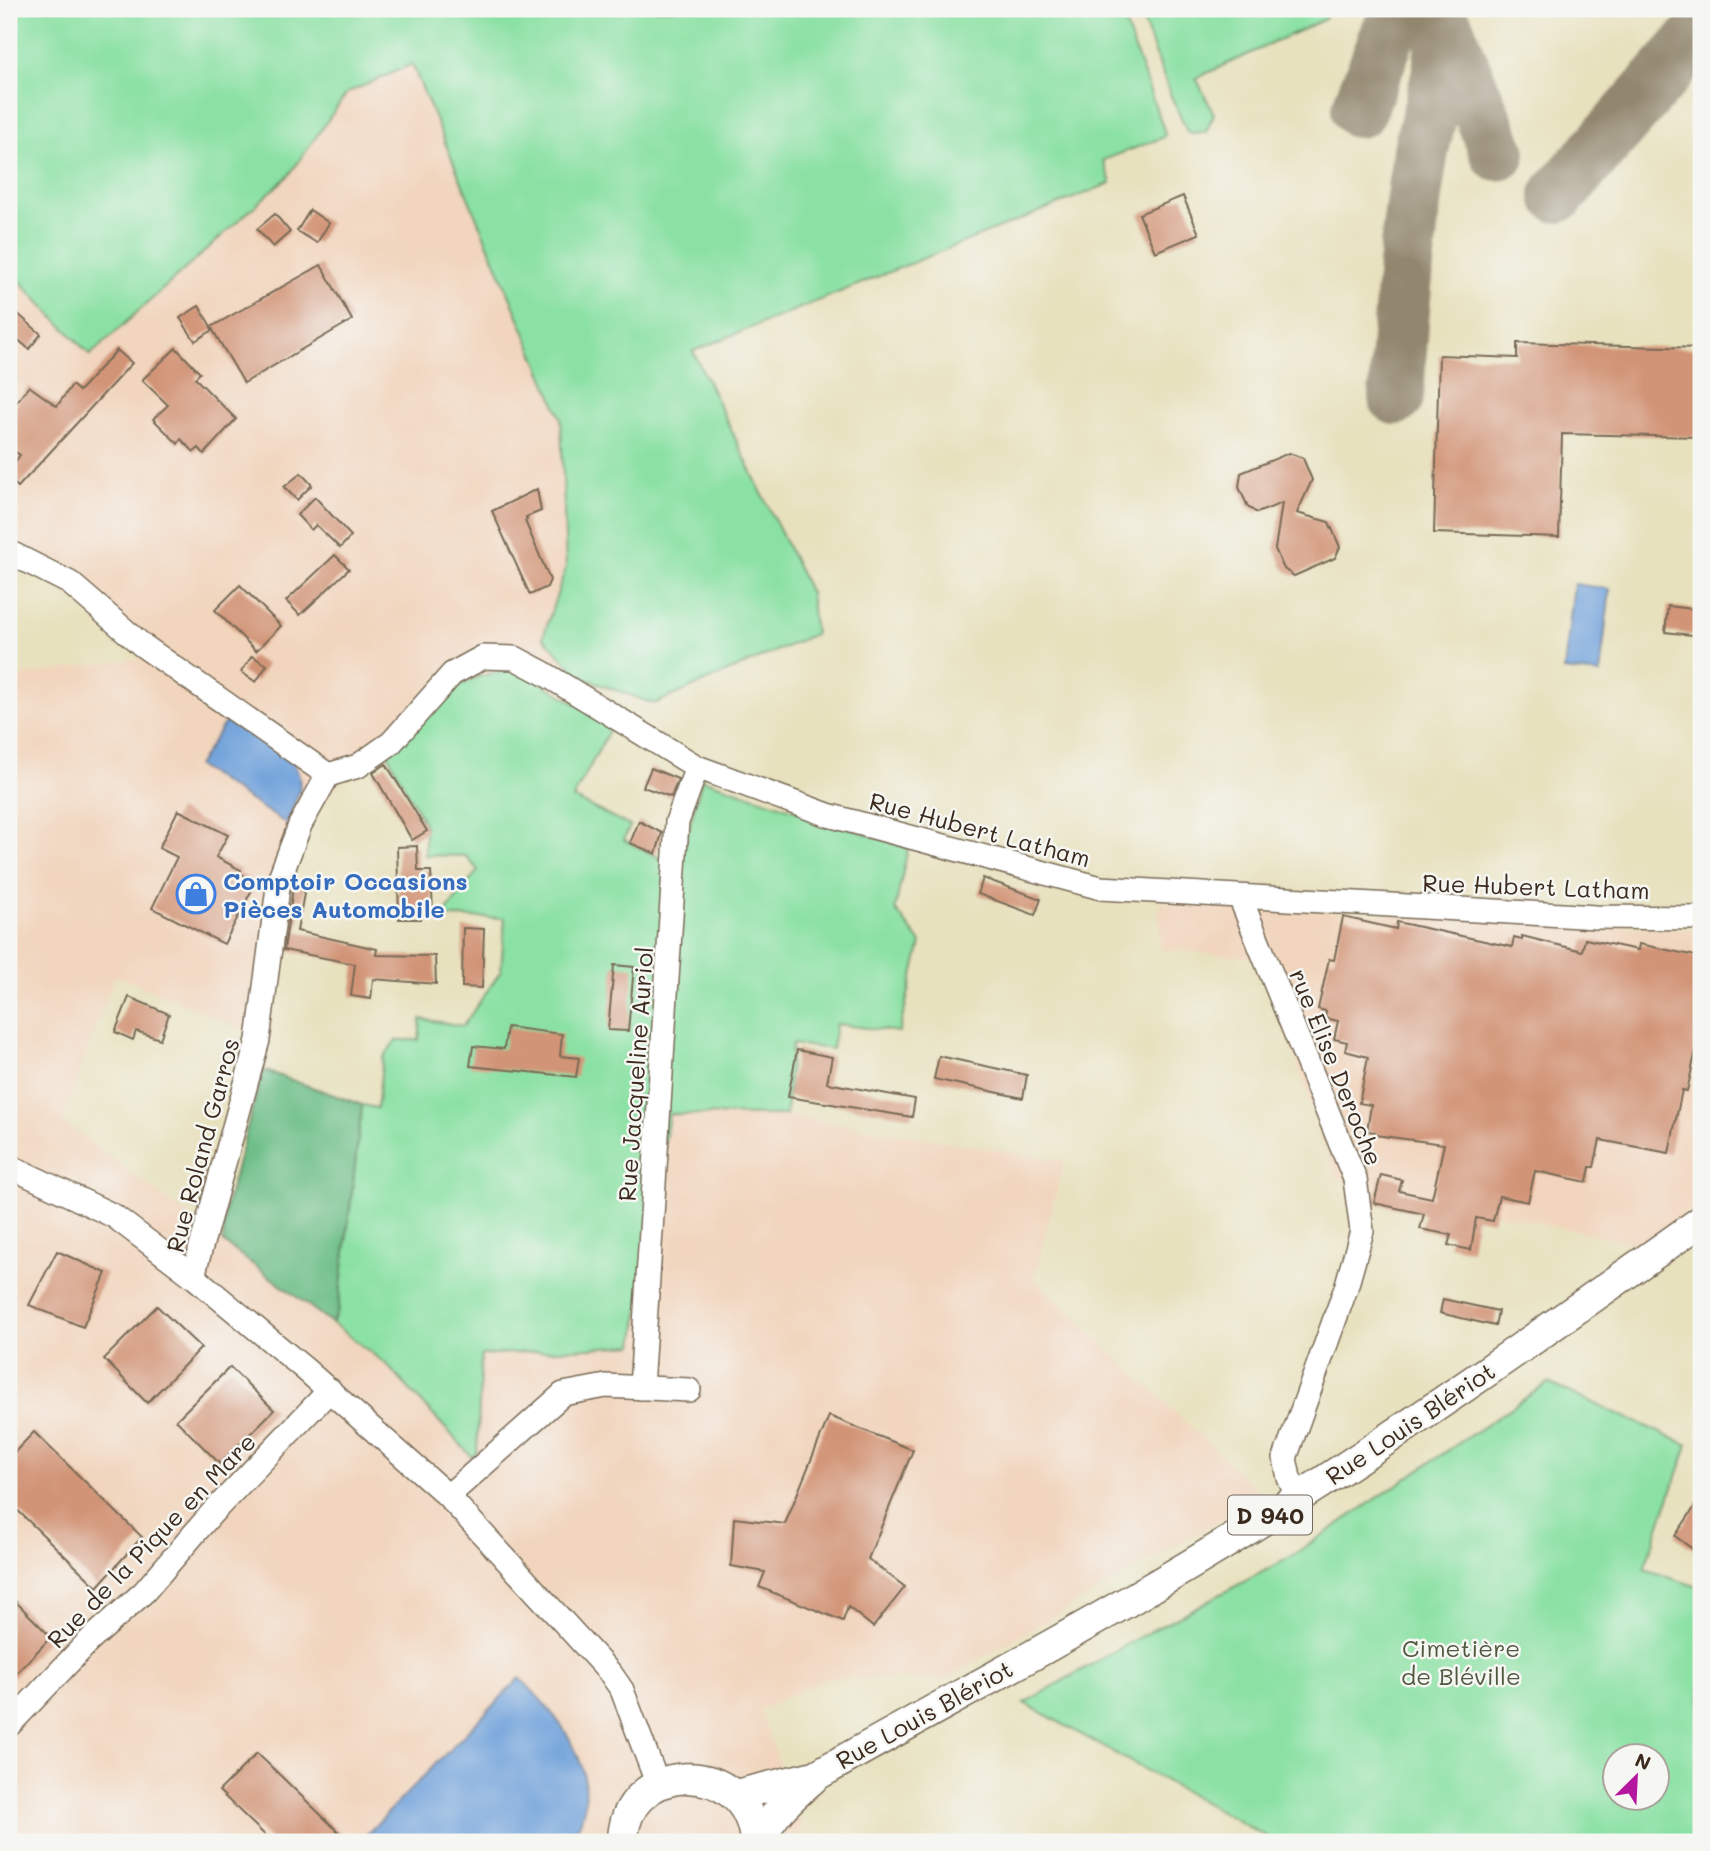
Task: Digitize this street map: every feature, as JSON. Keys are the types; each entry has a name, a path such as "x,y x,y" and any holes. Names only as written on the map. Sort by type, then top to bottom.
{"main road":[{"name":"Rue Louis Blériot","path":"757,1842 782,1805 817,1775 1153,1586 1298,1498 1527,1344 1701,1221"},
{"name":"Rue Louis Blériot","path":"735,1795 817,1775"},
{"path":"623,1842 626,1820 645,1794 658,1785 678,1778 698,1777 718,1783 735,1795 748,1812 757,1842"}],"street":[{"path":"9,552 70,583 142,645 328,775"},
{"name":"Rue Hubert Latham","path":"328,775 358,766 391,743 452,674 483,657 515,659 697,767 828,815 1101,888 1596,917 1701,918"},
{"name":"Rue Jacqueline Auriol","path":"641,1388 677,822 697,767"},
{"name":"Rue Roland Garros","path":"328,775 300,825 279,880 258,1040 193,1276 330,1390 448,1496 611,1674 622,1690 658,1785"},
{"name":"rue Elise Deroche","path":"1240,897 1355,1179 1362,1231 1346,1289 1285,1458 1289,1478 1298,1498"},
{"path":"9,1166 114,1216 193,1276"},
{"path":"448,1496 563,1394 606,1386 689,1390"},
{"name":"Rue de la Pique en Mare","path":"9,1725 88,1642 144,1592 212,1513 330,1390"}],"shaded area":[{"path":"412,64 561,418 566,567 543,637 580,677 573,698 540,679 340,780 301,836 291,868 278,958 271,1041 115,975 62,1121 386,1364 472,1457 477,1452 481,1355 669,1114 786,1115 1064,1161 1034,1279 1263,1495 945,1679 826,1678 760,1710 802,1826 793,1842 9,1842 9,677 148,657 101,615 9,559 9,270 89,354 289,175 347,93"},
{"path":"1159,903 1701,930 1701,1202 1642,1245 1337,1179 1261,958 1160,949"}],"green space":[{"path":"9,9 1120,9 1165,133 1164,137 1103,160 1111,183 693,351 810,593 815,634 654,704 580,677 543,637 566,567 561,418 412,64 347,93 289,175 90,355 9,270"},
{"path":"1139,9 1328,9 1325,19 1196,78 1214,114 1206,132 1188,133 1171,96"},
{"path":"516,668 612,725 573,798 630,826 624,840 660,858 680,862 702,779 908,848 895,909 921,943 899,1032 836,1024 832,1049 792,1044 786,1115 669,1114 634,1345 481,1355 477,1452 472,1457 386,1364 332,1323 338,1311 362,1105 377,1108 383,1058 396,1040 419,1040 421,1019 463,1026 501,971 505,918 442,917 478,870 466,856 425,855 425,825 387,753 452,689 477,677"},
{"path":"263,1070 362,1105 338,1311 332,1323 223,1242 225,1209"},
{"name":"Cimetière de Bléville","path":"1548,1383 1688,1445 1644,1569 1701,1588 1701,1842 1276,1842 1024,1703 1138,1638 1287,1559"}],"water":[{"path":"1574,584 1610,589 1600,674 1564,670"},
{"path":"231,713 293,761 299,775 300,789 287,824 197,766"},
{"path":"520,1678 561,1724 580,1760 585,1779 585,1799 580,1823 566,1842 359,1842"}],"building":[{"path":"1183,196 1199,234 1155,252 1139,214"},
{"path":"310,210 329,223 317,243 297,231"},
{"path":"275,214 290,232 273,247 257,229"},
{"path":"321,265 352,320 244,383 211,327"},
{"path":"9,306 41,334 29,349 9,332"},
{"path":"199,306 213,330 195,341 180,318"},
{"path":"1517,343 1701,348 1701,437 1562,434 1559,537 1434,533 1439,355 1517,358"},
{"path":"176,348 200,373 195,378 236,419 204,454 199,448 194,452 181,439 178,444 153,419 168,405 142,380"},
{"path":"117,350 132,363 18,487 9,479 9,470 20,455 9,447 9,412 29,386 57,406 72,385 79,391"},
{"path":"1289,453 1303,458 1312,480 1297,513 1329,522 1340,547 1335,558 1294,576 1284,569 1275,549 1282,503 1257,513 1248,507 1239,487 1241,473"},
{"path":"301,473 312,485 297,500 284,487"},
{"path":"537,489 541,511 526,517 525,521 550,580 547,587 530,595 492,511"},
{"path":"315,497 351,536 340,548 316,525 311,530 297,515"},
{"path":"335,555 349,569 300,615 286,601"},
{"path":"240,585 281,626 256,651 215,610"},
{"path":"1668,606 1701,610 1701,636 1665,632"},
{"path":"252,656 267,665 256,682 241,672"},
{"path":"386,764 427,831 412,840 373,773"},
{"path":"651,768 678,779 671,797 643,787"},
{"path":"178,810 228,835 216,857 241,870 239,873 256,882 224,944 152,908 177,857 159,848"},
{"path":"639,821 662,833 656,854 630,843"},
{"path":"417,846 418,871 431,871 433,913 419,914 420,919 399,919 397,847"},
{"path":"983,878 1041,899 1035,915 978,894"},
{"path":"294,881 306,883 297,931 377,949 376,955 435,956 436,984 373,979 371,999 351,996 355,964 284,950"},
{"path":"1343,917 1396,929 1397,922 1512,947 1514,938 1522,940 1522,936 1582,951 1585,939 1638,950 1639,944 1701,957 1701,1027 1687,1091 1682,1090 1669,1153 1600,1140 1594,1167 1590,1167 1587,1182 1535,1171 1528,1202 1499,1196 1493,1221 1476,1218 1471,1250 1448,1245 1451,1235 1420,1229 1424,1214 1374,1203 1381,1175 1402,1180 1399,1191 1432,1198 1444,1144 1375,1135 1375,1132 1367,1131 1371,1105 1359,1103 1368,1057 1345,1051 1347,1042 1334,1039 1338,1021 1325,1018 1326,1011 1318,1009 1329,959 1334,960"},
{"path":"463,928 484,929 482,988 462,987"},
{"path":"614,965 634,967 628,1031 608,1030"},
{"path":"129,997 169,1014 160,1039 136,1031 133,1040 115,1032"},
{"path":"507,1027 562,1034 560,1056 579,1058 576,1077 470,1066 473,1046 504,1049"},
{"path":"797,1050 832,1057 827,1083 915,1099 912,1117 788,1097"},
{"path":"939,1056 1027,1075 1023,1098 934,1079"},
{"path":"57,1251 106,1273 83,1327 29,1305"},
{"path":"1443,1299 1498,1311 1495,1326 1440,1313"},
{"path":"157,1306 201,1348 147,1403 104,1359"},
{"path":"230,1367 274,1410 220,1464 176,1420"},
{"path":"829,1416 913,1450 868,1559 905,1587 873,1627 848,1607 843,1621 759,1587 765,1572 731,1566 734,1518 785,1524"},
{"path":"34,1432 142,1537 97,1587 9,1502 9,1458"},
{"path":"1701,1498 1701,1540 1694,1550 1675,1536"},
{"path":"9,1595 51,1637 9,1681"},
{"path":"257,1753 349,1842 272,1842 219,1791"}],"taxiway":[{"path":"1359,110 1389,32 1402,9"},
{"path":"1396,397 1415,186 1442,52 1440,14"},
{"path":"1445,26 1498,153"},
{"path":"1558,195 1701,32"}],"place":[{"name":"Comptoir Occasions Pièces Automobile","path":"196,894"}]}
